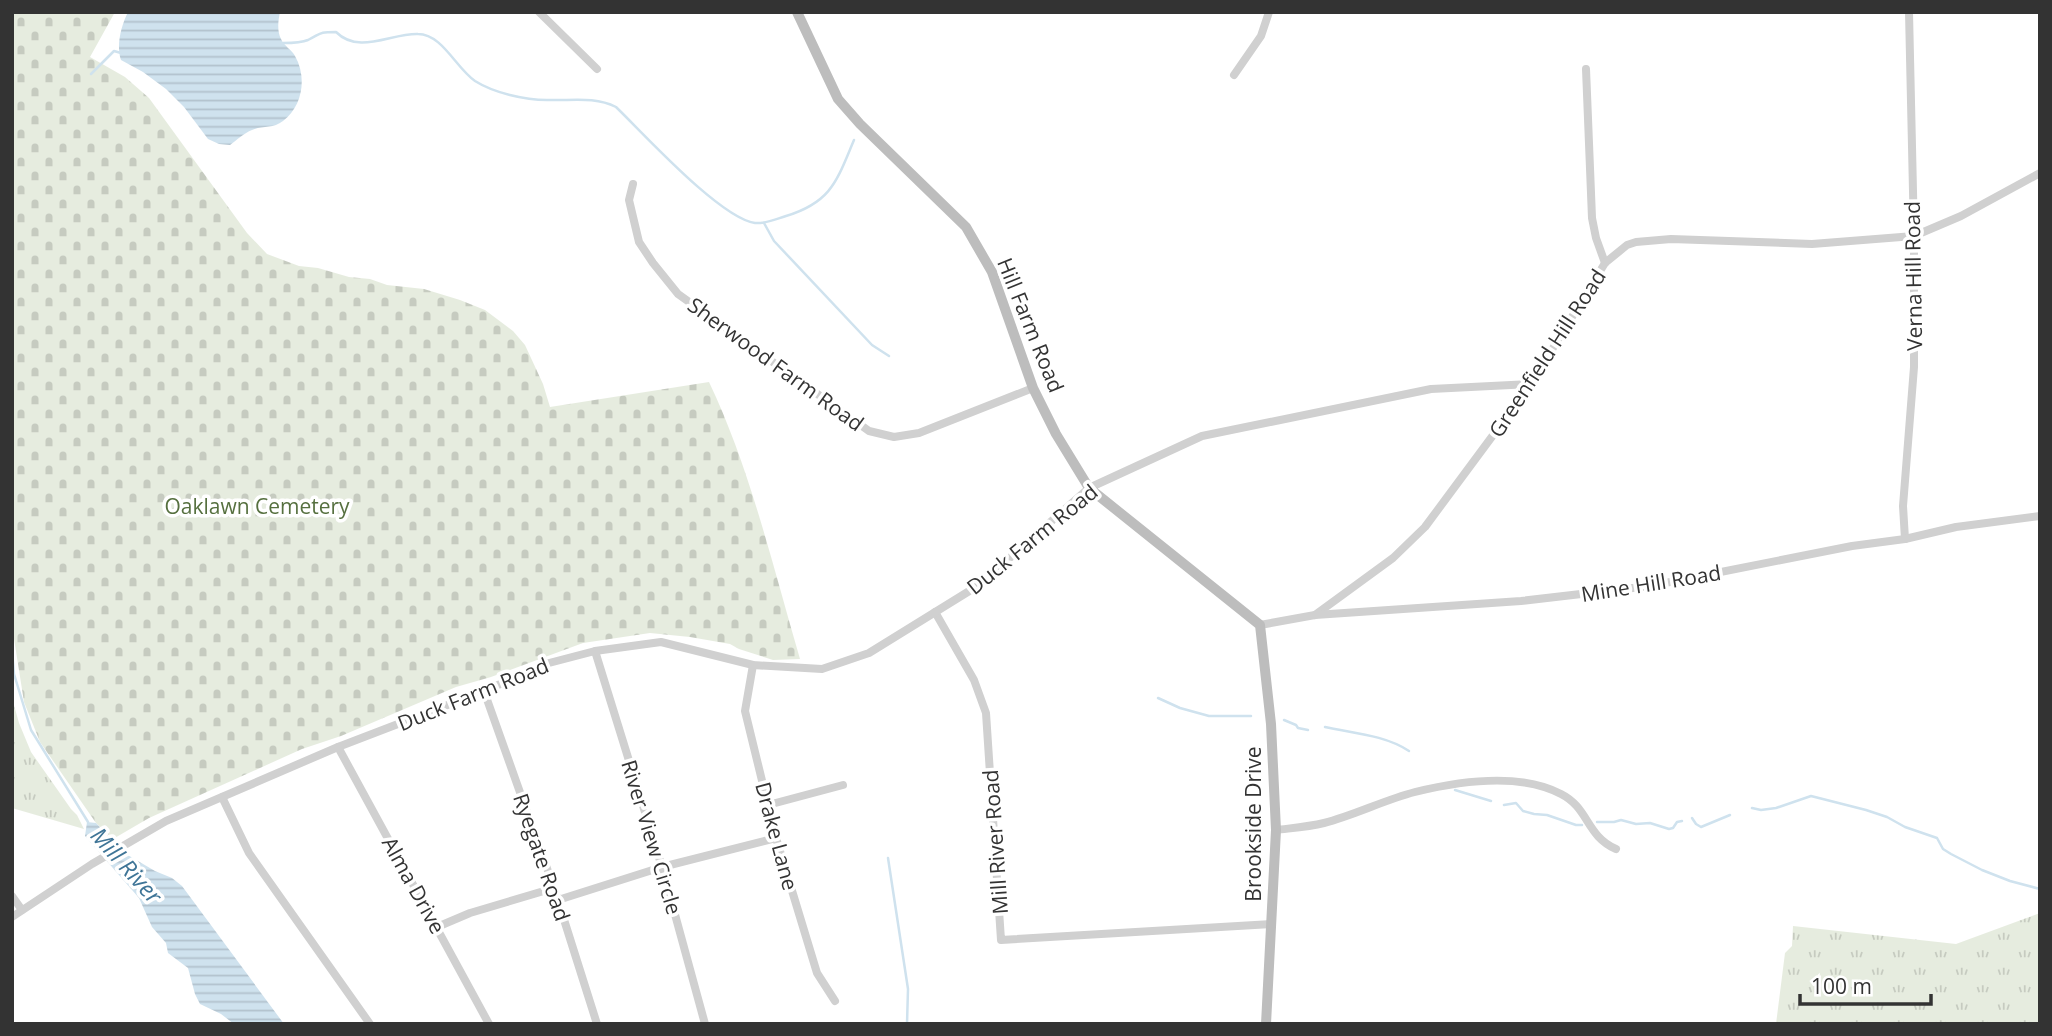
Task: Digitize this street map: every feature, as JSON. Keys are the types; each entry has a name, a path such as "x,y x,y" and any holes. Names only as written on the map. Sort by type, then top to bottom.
{"main road":[{"name":"Hill Farm Road","path":"797,12 838,99 860,124 966,227 992,272 1033,388 1056,435 1089,488 1260,625"},
{"name":"Brookside Drive","path":"1260,625 1271,724 1276,830 1266,1024"}],"street":[{"path":"539,12 597,69"},
{"path":"1234,75 1261,36 1269,12"},
{"name":"Verna Hill Road","path":"1905,539 1903,506 1914,367 1909,12"},
{"path":"1586,69 1592,218 1605,263"},
{"name":"Greenfield Hill Road","path":"1315,615 1393,558 1424,527 1531,384 1605,263 1627,246 1650,240 1671,239 1812,244 1913,236 1961,216 2040,173"},
{"name":"Sherwood Farm Road","path":"633,184 629,200 639,242 678,294 869,431 894,437 919,433 1033,388"},
{"name":"Duck Farm Road","path":"12,916 92,864 166,821 338,747 485,691 549,663 595,651 661,642 753,665 822,669 869,653 979,585 1089,488 1202,436 1431,389 1531,384"},
{"name":"Mine Hill Road","path":"1260,625 1315,615 1521,601 1650,586 1852,546 1905,539 1956,527 2040,516"},
{"name":"Mill River Road","path":"935,612 974,680 986,713 1001,940 1272,925"},
{"name":"River View Circle","path":"595,651 662,867 705,1024"},
{"name":"Drake Lane","path":"753,665 745,711 776,838 817,973 835,1001"},
{"name":"Ryegate Road","path":"485,691 554,888 597,1024"},
{"name":"Alma Drive","path":"338,747 489,1024"},
{"path":"1276,830 1323,823 1414,792 1506,780 1531,782 1564,795 1580,808 1600,841 1616,849"},
{"path":"768,805 843,785"},
{"path":"222,797 249,853 370,1024"},
{"path":"558,900 662,867 776,838"},
{"path":"437,927 470,913 554,888"},
{"path":"12,896 22,910"}],"green space":[{"name":"Oaklawn Cemetery","path":"12,12 115,12 90,57 125,77 149,98 247,233 267,254 299,266 370,279 387,285 424,289 485,310 513,331 525,345 543,384 550,407 709,382 749,483 800,659 773,660 730,644 650,633 583,643 456,687 341,736 302,749 149,818 113,839 96,823 40,742 24,702 12,626"},
{"path":"12,698 31,752 77,815 84,829 12,808"},
{"path":"2040,913 2040,1024 1776,1024 1785,953 1792,946 1793,926 1956,944"}],"water":[{"path":"128,12 280,12 280,36 295,56 301,73 301,91 295,107 290,115 279,123 252,130 230,145 208,139 184,107 166,89 121,60 120,36"},
{"path":"87,822 96,823 126,854 182,886 284,1024 234,1024 200,1004 188,968 168,953 166,943 152,927 139,898 85,836"}],"waterway":[{"path":"283,43 302,42 326,32 336,32 355,42 427,35 442,45 475,81 491,89 529,99 591,100 616,107 722,207 755,223 771,221 814,204 831,188 854,140"},
{"path":"91,74 114,51 121,53"},
{"path":"764,223 774,241 872,345 889,356"},
{"name":"Mill River","path":"12,650 14,674 31,730 88,822"},
{"path":"1158,698 1180,708 1209,716 1251,716"},
{"path":"1284,720 1308,730"},
{"path":"1325,727 1379,738 1409,751"},
{"path":"1455,790 1491,801"},
{"path":"1752,808 1776,808 1811,796 1866,810 1937,838 1943,849 1982,870 2040,889"},
{"path":"1504,805 1516,803 1523,811 1582,825"},
{"path":"1692,818 1701,827 1730,815"},
{"path":"1597,822 1621,820 1636,824 1650,823 1669,829 1682,821"},
{"path":"888,858 908,989 907,1024"}]}
